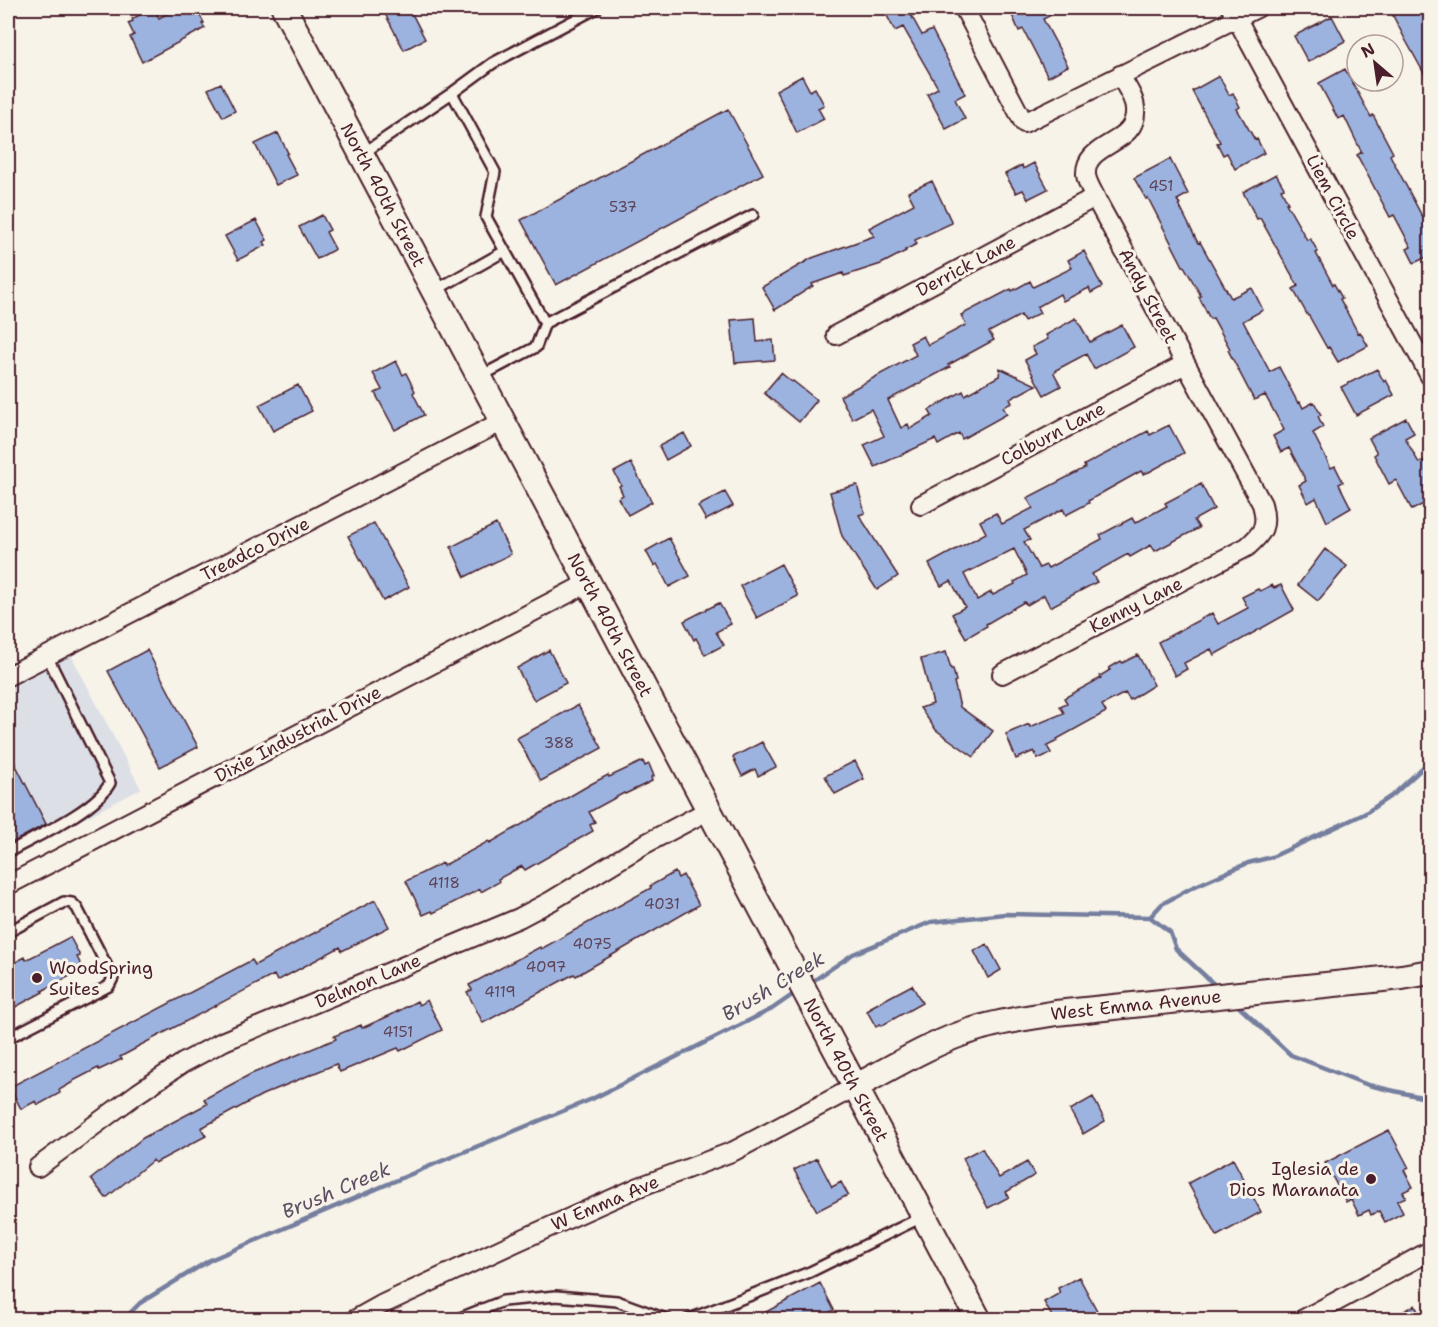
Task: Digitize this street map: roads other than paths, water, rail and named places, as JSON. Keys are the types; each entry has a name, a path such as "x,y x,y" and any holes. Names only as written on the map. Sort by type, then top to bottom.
{"street":[{"name":"North 40th Street","path":"284,8 980,1320"},
{"path":"964,8 1024,123 1120,75 1233,13 1257,8"},
{"name":"Liem Circle","path":"1233,13 1431,376"},
{"name":"Andy Street","path":"1120,75 1136,107 1135,119 1122,138 1094,154 1088,165 1086,176 1095,197 1262,504 1265,516 1264,528"},
{"name":"Derrick Lane","path":"836,335 1095,197"},
{"name":"Colburn Lane","path":"921,505 1185,364"},
{"name":"Treadco Drive","path":"8,676 503,422"},
{"name":"Kenny Lane","path":"1002,674 1247,548 1264,528"},
{"name":"Dixie Industrial Drive","path":"8,885 588,583"},
{"name":"Delmon Lane","path":"38,1167 183,1063 224,1041 519,918 643,845 709,810"},
{"name":"West Emma Avenue","path":"855,1087 941,1041 974,1029 1056,1013 1402,977 1431,972"},
{"name":"W Emma Ave","path":"354,1320 381,1305 619,1196 734,1152 855,1087"},
{"path":"1302,1320 1431,1251"}],"lane":[{"path":"362,154 494,63 597,8"},
{"path":"452,93 495,172 486,218 544,323"},
{"path":"480,377 536,347 544,323 753,214"},
{"path":"434,291 505,251"},
{"path":"8,852 77,814 106,791 110,783 47,656"},
{"path":"8,932 64,902 72,903 77,908 113,978 109,986 8,1038"},
{"path":"687,1320 810,1272 924,1216"},
{"path":"455,1320 503,1301 556,1296 617,1301 669,1320"}],"waterway":[{"path":"1150,917 1162,904 1191,888 1248,863 1272,857 1364,814 1394,794 1430,761"},
{"name":"Brush Creek","path":"810,983 853,954 931,922 1005,914 1150,917 1170,932 1176,949 1218,988"},
{"name":"Brush Creek","path":"123,1320 140,1303 210,1260 592,1099 772,1009 798,991"},
{"name":"Brush Creek","path":"1236,1004 1291,1055 1368,1085 1430,1099"}],"place":[{"name":"WoodSpring Suites","path":"37,978"},
{"name":"Iglesia de Dios Maranata","path":"1371,1179"}]}
